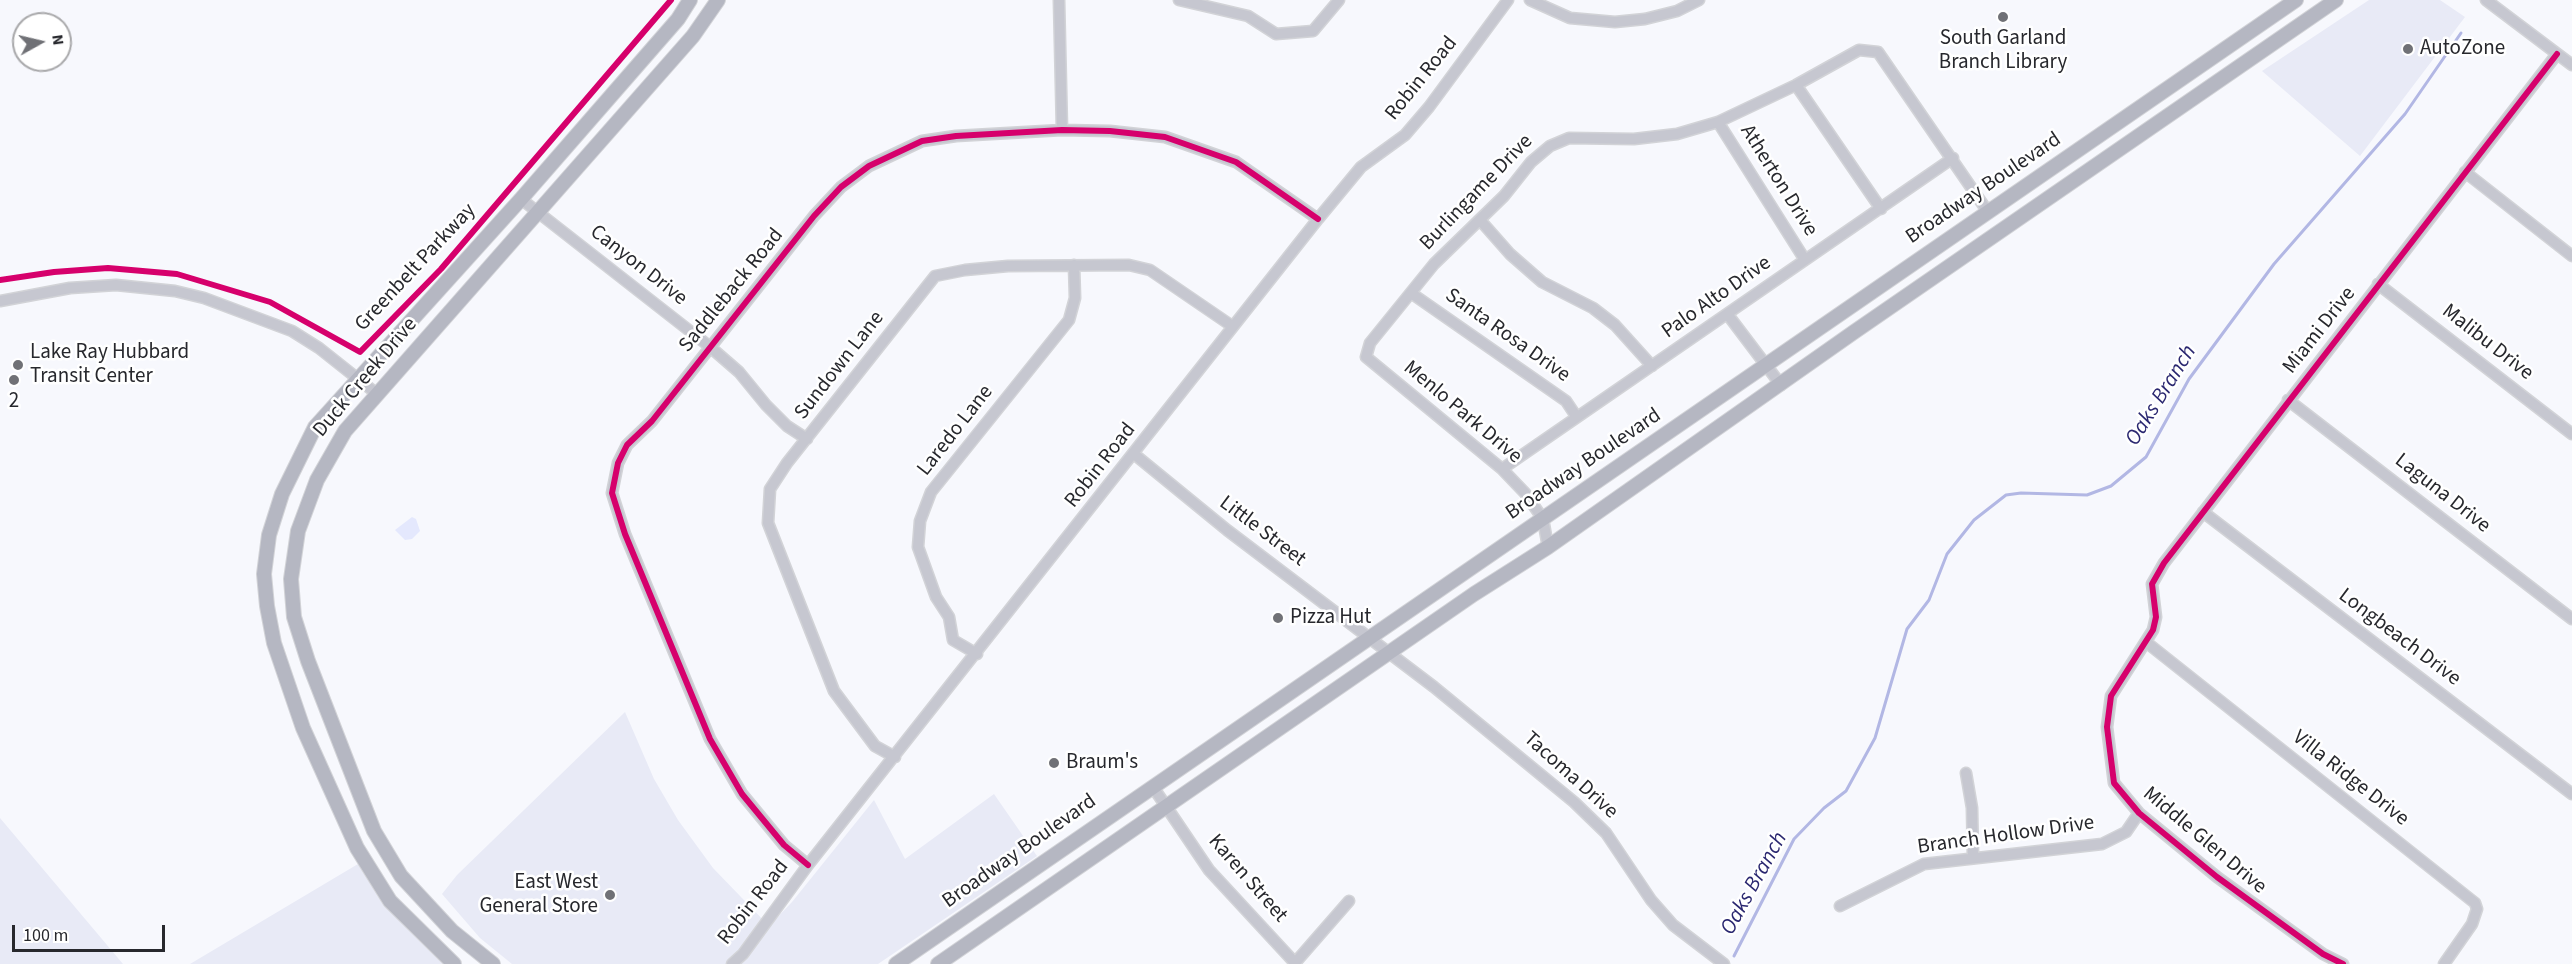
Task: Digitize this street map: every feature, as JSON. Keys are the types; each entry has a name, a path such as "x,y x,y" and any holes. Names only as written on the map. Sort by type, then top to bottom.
{"main road":[{"name":"Duck Creek Drive","path":"454,964 390,901 357,848 303,728 274,643 267,606 266,555 282,494 312,432 358,378 521,199 655,45 690,0"},
{"name":"Duck Creek Drive","path":"493,964 452,931 401,876 374,831 308,661 294,617 292,558 306,505 328,457 345,431 674,58 708,17 718,0"},
{"name":"Broadway Boulevard","path":"896,964 2296,0"},
{"name":"Broadway Boulevard","path":"938,964 1474,594 1548,547 2336,0"},
{"path":"655,45 674,58"},
{"path":"266,555 292,558"},
{"path":"919,948 929,964"}],"street":[{"path":"1059,0 1062,130"},
{"path":"1184,0 1248,16 1276,34 1313,31 1339,0"},
{"name":"Robin Road","path":"732,964 743,954 808,865 977,654 1318,219 1360,167 1405,135 1508,0"},
{"path":"1530,0 1570,18 1615,22 1645,19 1677,11 1699,0"},
{"path":"2486,0 2572,65"},
{"name":"Burlingame Drive","path":"1370,343 1434,264 1504,196 1531,162 1550,146 1569,138 1634,139 1677,134 1718,122 1796,85 1859,50 1878,52 1953,158"},
{"name":"Miami Drive","path":"2146,642 2156,617 2152,584 2164,563 2557,54"},
{"path":"1796,85 1881,209"},
{"name":"Atherton Drive","path":"1718,122 1805,260"},
{"name":"Saddleback Road","path":"808,865 784,845 742,794 710,739 625,534 612,493 618,463 627,446 652,421 813,216 841,188 868,166 922,141 957,136 1062,130 1110,131 1165,137 1236,162 1318,219"},
{"path":"1953,158 1988,212"},
{"name":"Palo Alto Drive","path":"1502,469 1953,158"},
{"path":"2465,172 2572,256"},
{"name":"Canyon Drive","path":"521,199 709,346 739,372 787,426 807,439"},
{"path":"1480,220 1510,254 1542,282 1593,308 1615,325 1652,366"},
{"name":"Laredo Lane","path":"977,654 953,640 949,616 936,597 918,547 920,522 931,492 1069,320 1075,298 1074,265"},
{"name":"Sundown Lane","path":"895,757 875,746 834,692 768,523 770,489 787,463 935,276 965,270 1008,266 1129,266 1150,270 1232,326"},
{"name":"Malibu Drive","path":"2378,284 2572,434"},
{"path":"0,301 69,288 116,285 175,291 204,298 292,331 377,394"},
{"name":"Santa Rosa Drive","path":"1411,293 1566,401 1576,416"},
{"path":"1728,315 1781,385"},
{"name":"Menlo Park Drive","path":"1370,343 1366,357 1502,469 1525,493 1543,519 1548,547"},
{"name":"Laguna Drive","path":"2288,400 2572,619"},
{"name":"Little Street","path":"1134,454 1227,530 1370,636"},
{"name":"Longbeach Drive","path":"2202,512 2572,794"},
{"name":"Tacoma Drive","path":"1370,636 1574,802 1606,833 1651,900 1673,925 1724,964"},
{"name":"Middle Glen Drive","path":"2146,642 2111,696 2107,727 2114,783 2139,813 2217,877 2323,954 2343,964"},
{"name":"Villa Ridge Drive","path":"2146,642 2475,903 2477,909 2472,924 2444,964"},
{"path":"1966,772 1972,808 1973,857"},
{"name":"Karen Street","path":"1153,787 1209,870 1295,963"},
{"name":"Branch Hollow Drive","path":"1840,906 1924,864 2102,844 2126,832 2139,813"},
{"path":"1295,963 1349,901"},
{"path":"2316,964 2323,954"}],"shaded area":[{"path":"2369,0 2440,0 2465,17 2360,156 2262,71"},
{"path":"412,517 416,519 420,531 412,539 405,540 395,530"},
{"path":"625,712 654,779 678,820 713,868 769,926 792,902 874,800 905,859 994,794 1037,856 878,964 512,964 480,938 442,894 457,875"},
{"path":"0,818 123,964 0,964"},
{"path":"358,864 448,964 190,964"}],"waterway":[{"name":"Oaks Branch","path":"1734,956 1794,839 1824,808 1846,791 1875,738 1907,629 1929,600 1947,554 1974,520 2006,495 2021,493 2087,495 2111,486 2146,457 2189,379 2274,264 2405,114 2461,33"}],"cycle path":[{"name":"Greenbelt Parkway","path":"0,280 54,272 108,268 177,274 270,302 360,352 441,269 671,0"},
{"path":"2343,964 2323,954 2217,877 2139,813 2114,783 2107,727 2111,696 2153,630 2156,617 2152,584 2164,563 2557,54"},
{"path":"808,865 784,845 742,794 710,739 625,534 612,493 618,463 627,445 652,421 814,216 841,187 869,166 922,141 956,136 1062,130 1110,131 1165,137 1236,162 1318,219"}],"place":[{"name":"South Garland Branch Library","path":"2003,17"},
{"name":"AutoZone","path":"2408,49"},
{"name":"Lake Ray Hubbard Transit Center","path":"18,365"},
{"name":"2","path":"14,380"},
{"name":"Pizza Hut","path":"1278,618"},
{"name":"Braum's","path":"1054,763"},
{"name":"East West General Store","path":"610,895"}]}
